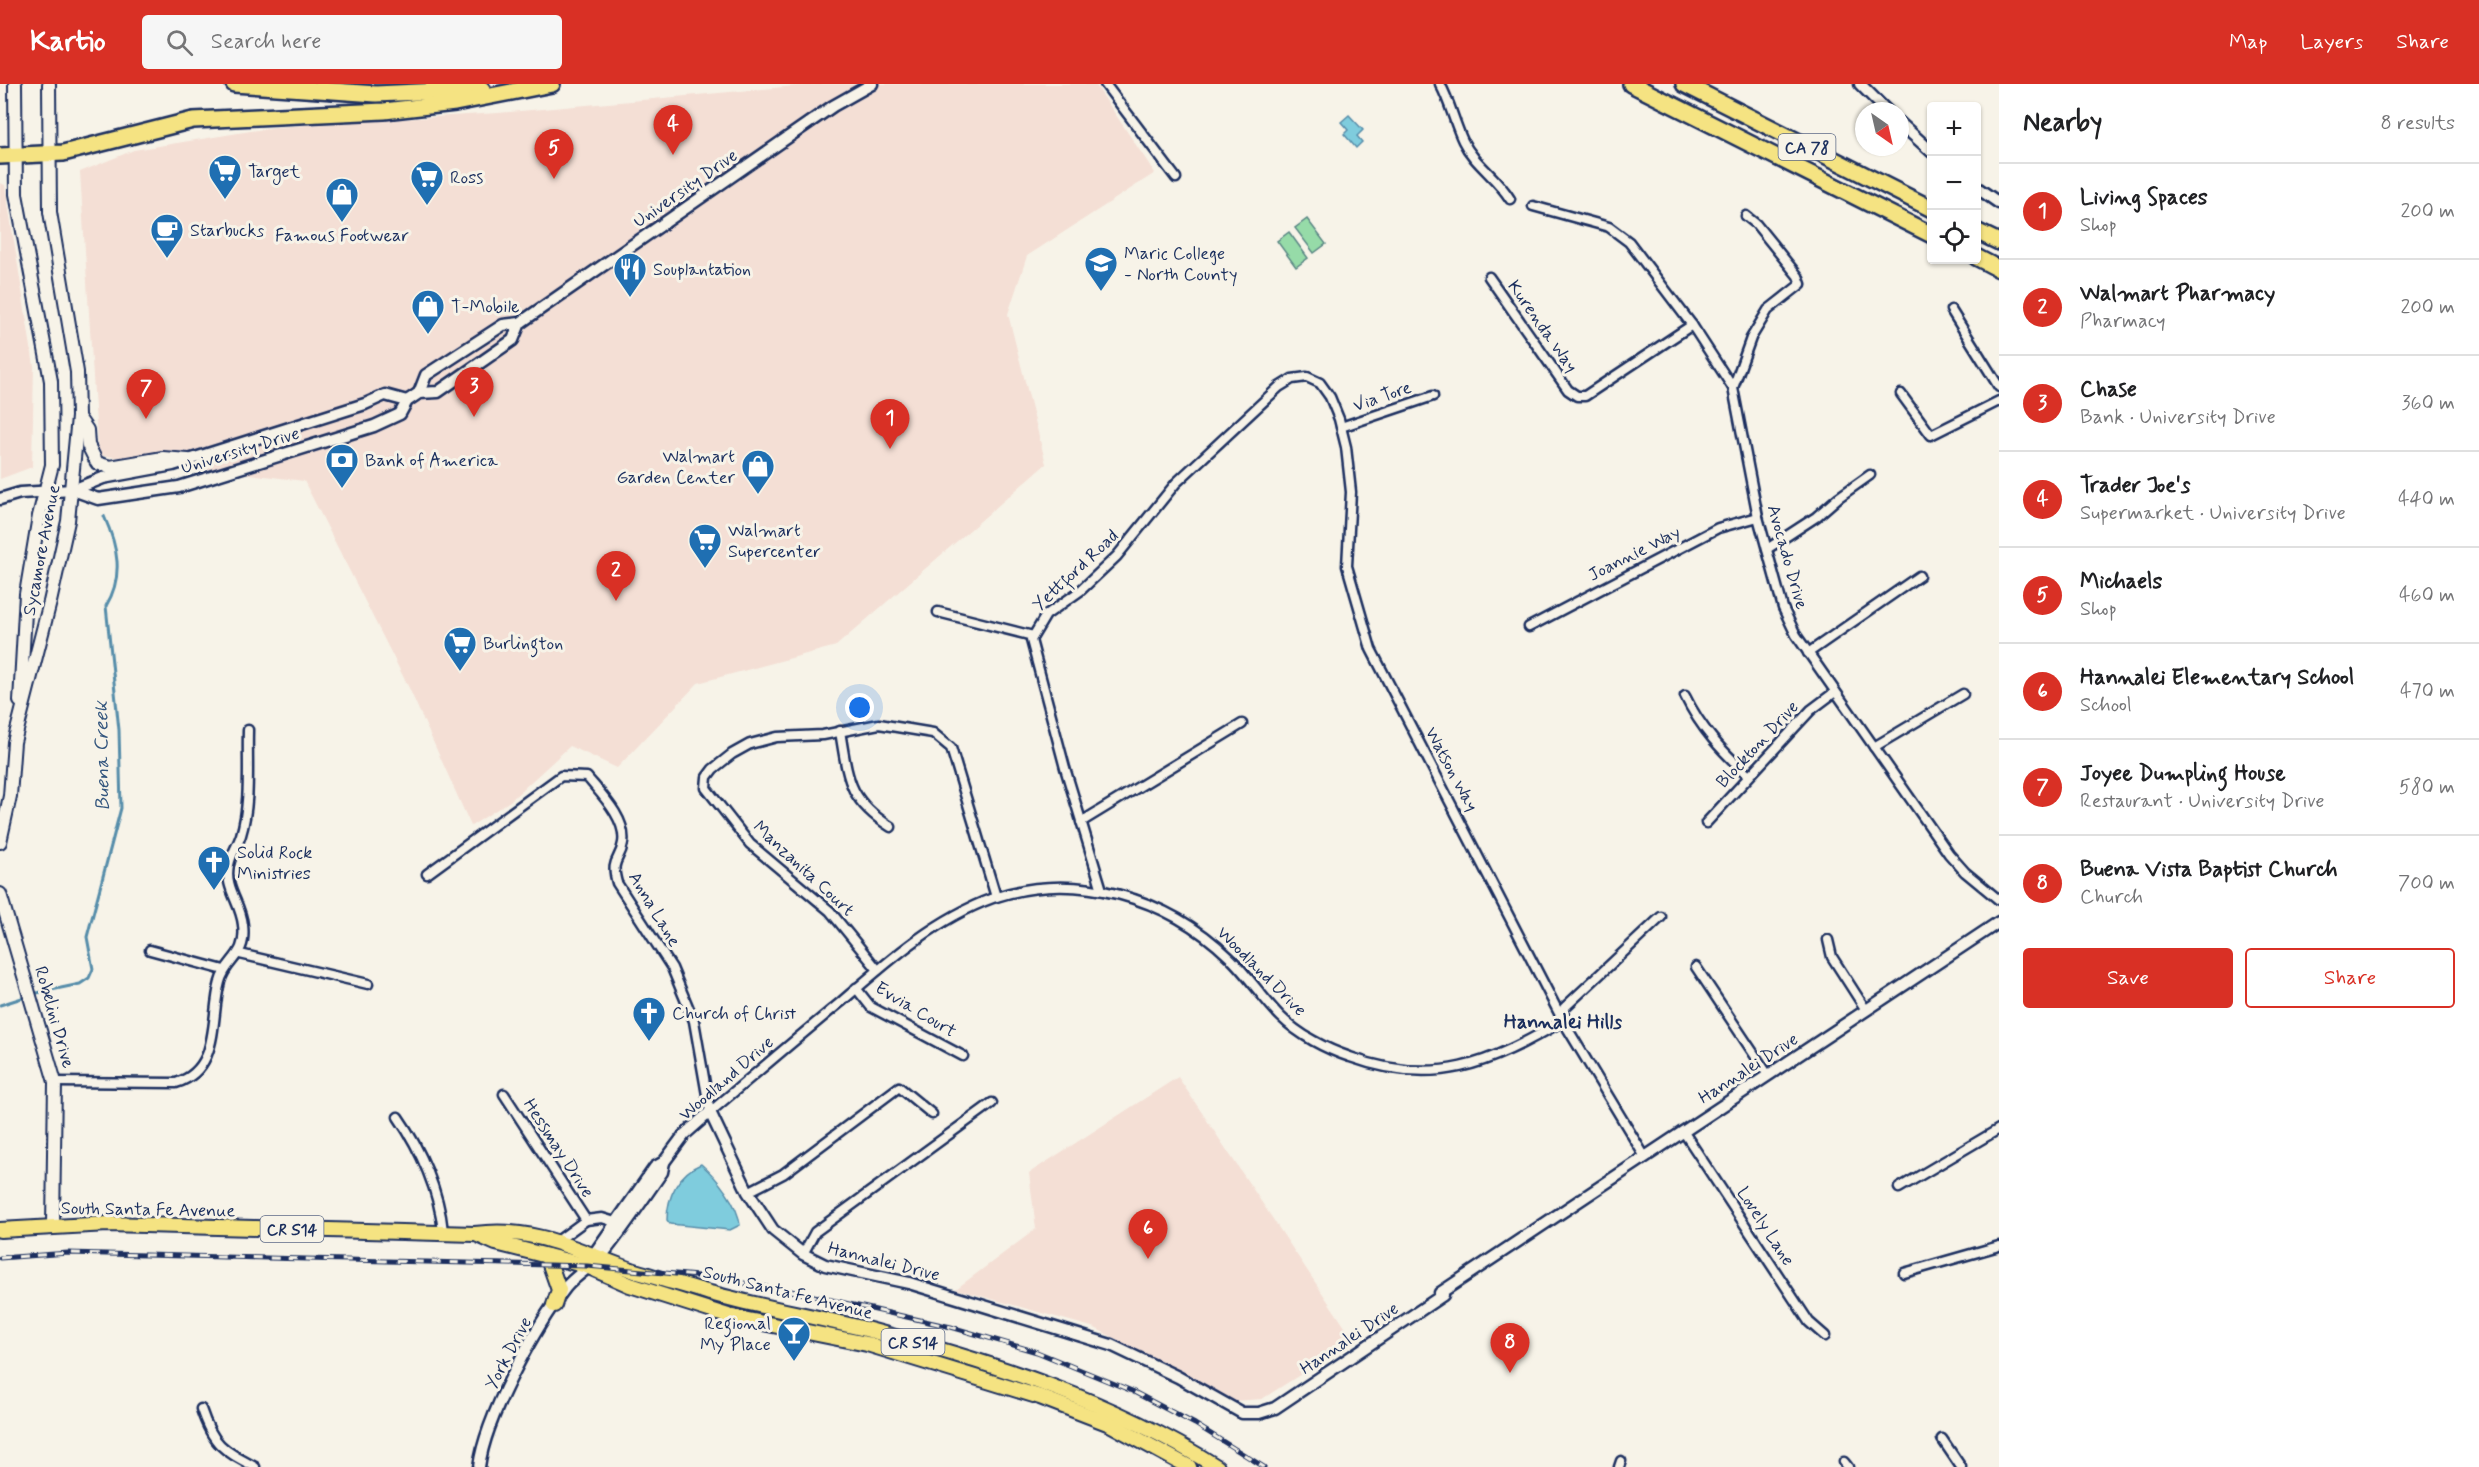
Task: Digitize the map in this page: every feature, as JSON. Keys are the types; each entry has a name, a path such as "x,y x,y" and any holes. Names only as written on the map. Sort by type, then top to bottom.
{"highway":[{"path":"234,84 376,94 438,93 532,84"},
{"path":"7,156 63,153 193,120 384,111 455,103 552,84"},
{"name":"CA 78","path":"1631,84 1927,232"},
{"name":"CA 78","path":"1683,84 1927,206"},
{"path":"1981,233 1999,242"},
{"path":"1981,259 1999,269"}],"main road":[{"name":"Sycamore Avenue","path":"15,84 7,156 51,381 52,465 26,594 21,712"},
{"name":"Sycamore Avenue","path":"21,712 51,602 73,490 78,417 76,372 50,212 49,84"},
{"path":"78,417 87,430 88,445 97,463 111,467 163,458 188,460"},
{"path":"0,842 10,795 14,742 21,712"},
{"name":"Robelini Drive","path":"0,894 55,1082 53,1225"},
{"name":"South Santa Fe Avenue","path":"0,1230 53,1225 442,1231 475,1234 503,1230 556,1242 594,1259 743,1313 783,1312 870,1330 1045,1383 1116,1411 1217,1467"},
{"name":"South Santa Fe Avenue","path":"475,1234 496,1243 547,1256 594,1259 630,1285 728,1316 867,1344 1040,1397 1110,1424 1189,1467"},
{"path":"547,1256 559,1290 554,1305"}],"street":[{"name":"University Drive","path":"419,393 426,375 503,325 520,323 833,106 872,84"},
{"path":"1105,84 1176,178"},
{"path":"1440,84 1449,101 1463,141 1481,168 1503,187 1510,199"},
{"path":"1860,84 1878,102"},
{"path":"1909,131 1927,147"},
{"path":"1981,190 1999,202"},
{"name":"Avocado Drive","path":"1533,206 1609,227 1636,249 1692,325 1733,388 1758,518 1783,608 1808,653 1948,854 1965,872 1999,900"},
{"path":"1733,388 1751,338 1768,310 1801,284 1798,276 1756,224 1746,216"},
{"name":"Kurenda Way","path":"1489,277 1568,390 1577,396 1585,396 1692,325"},
{"path":"1951,310 1999,387"},
{"name":"University Drive","path":"73,490 98,499 179,487 374,426 400,414 407,400 419,393 438,392 513,340 520,323"},
{"name":"Watson Way","path":"1307,377 1320,383 1330,397 1341,427 1351,492 1347,566 1371,650 1563,1021 1645,1157"},
{"name":"Yettford Road","path":"1102,890 1031,640 1046,615 1080,591 1117,556 1176,483 1279,387 1292,380 1307,377"},
{"path":"1901,394 1931,435 1999,401"},
{"name":"University Drive","path":"0,499 20,493 73,490 104,478 188,460 365,404 385,395 407,400"},
{"name":"Via Tore","path":"1341,427 1433,396"},
{"path":"1767,549 1816,518 1839,497 1870,475"},
{"name":"Joannie Way","path":"1529,627 1718,528 1758,518"},
{"path":"1808,653 1919,576"},
{"path":"939,612 1033,636"},
{"name":"Blockton Drive","path":"1706,823 1811,710 1835,692"},
{"path":"1874,747 1963,694"},
{"path":"1685,696 1695,718 1716,746 1749,776"},
{"name":"Manzanita Court","path":"878,970 830,911 750,844 706,788 707,777 713,769 750,744 777,737 840,731 879,724 940,736 951,748 996,897"},
{"path":"1081,822 1242,724"},
{"path":"55,1082 176,1083 187,1079 205,1060 212,1045 220,982 224,970 240,954 243,926 240,910 228,886 229,865 241,834 246,802 248,730"},
{"path":"840,731 848,777 854,792 869,813 891,827"},
{"name":"Anna Lane","path":"427,874 561,776 587,777 610,804 622,829 623,843 617,855 614,872 618,883 672,968 694,1021 710,1112"},
{"name":"Woodland Drive","path":"594,1259 615,1222 655,1167 664,1161 684,1135 856,988 925,934 958,913 996,897 1052,887 1102,890 1152,905 1188,924 1228,956 1291,1026 1332,1051 1374,1066 1406,1072 1454,1069 1491,1059 1563,1021"},
{"path":"1563,1021 1564,1008 1661,917"},
{"name":"Hannalei Drive","path":"710,1112 748,1192 773,1230 803,1254 825,1265 909,1283 1111,1345 1178,1377 1242,1413 1259,1413 1289,1399 1443,1294 1440,1293 1999,922"},
{"path":"1827,940 1832,957 1866,1010"},
{"path":"150,950 224,970"},
{"path":"240,954 368,984"},
{"path":"1696,967 1768,1075"},
{"name":"Evvia Court","path":"856,988 863,1000 871,1007 963,1056"},
{"path":"748,1192 783,1174 899,1087 932,1114"},
{"name":"Hessmay Drive","path":"504,1095 586,1220"},
{"path":"803,1254 815,1233 992,1103"},
{"path":"398,1117 408,1131 437,1194 442,1231"},
{"path":"1899,1188 1999,1129"},
{"name":"Lovely Lane","path":"1683,1131 1809,1322 1824,1336"},
{"name":"Woodland Drive","path":"594,1259 662,1172 664,1161"},
{"name":"Hessmay Drive","path":"556,1242 586,1220 602,1218 615,1222"},
{"path":"1905,1273 1999,1246"},
{"name":"York Drive","path":"479,1467 485,1437 494,1414 536,1333 554,1305 594,1259"},
{"path":"201,1409 213,1438 230,1453 255,1467"},
{"path":"1942,1439 1961,1467"}],"shaded area":[{"path":"817,84 1095,84 1155,173 1027,256 1008,314 1046,464 836,646 698,683 617,768 570,746 510,801 471,826 409,688 304,481 98,455 80,172 134,150 276,127 498,113"},
{"path":"0,183 5,185 34,366 32,467 0,479"},
{"path":"1178,1077 1349,1333 1352,1342 1262,1399 1234,1401 1095,1328 956,1289 1036,1229 1029,1173"}],"green space":[{"path":"1307,219 1326,244 1314,253 1295,228"},
{"path":"1289,232 1308,258 1296,267 1277,241"}],"water":[{"path":"1349,115 1363,130 1357,136 1362,142 1356,148 1344,134 1348,130 1341,122"},
{"path":"701,1164 726,1192 740,1225 730,1230 670,1224 667,1220 669,1202 676,1186 686,1173"}],"waterway":[{"name":"Buena Creek","path":"37,993 80,984 89,978 93,969 87,937 121,808 119,730 106,606 115,584 117,561 113,539 104,516"},
{"name":"Buena Creek","path":"0,1005 22,998"}],"railway":[{"path":"0,1258 68,1253 587,1266 709,1277 796,1292 951,1327 1037,1352 1132,1391 1195,1424 1264,1467"}],"place":[{"name":"Trader Joe's","path":"673,155"},
{"name":"Michaels","path":"554,179"},
{"name":"Target","path":"225,200"},
{"name":"Ross","path":"427,206"},
{"name":"Famous Footwear","path":"342,223"},
{"name":"Starbucks","path":"167,259"},
{"name":"Maric College - North County","path":"1101,292"},
{"name":"Souplantation","path":"630,298"},
{"name":"T-Mobile","path":"428,335"},
{"name":"Chase","path":"474,417"},
{"name":"Joyee Dumpling House","path":"146,419"},
{"name":"Living Spaces","path":"890,449"},
{"name":"Bank of America","path":"342,489"},
{"name":"Walmart Garden Center","path":"758,495"},
{"name":"Walmart Supercenter","path":"705,569"},
{"name":"Walmart Pharmacy","path":"616,601"},
{"name":"Burlington","path":"460,672"},
{"name":"Solid Rock Ministries","path":"214,891"},
{"name":"Church of Christ","path":"649,1042"},
{"name":"Hannalei Elementary School","path":"1148,1259"},
{"name":"Regional My Place","path":"794,1362"},
{"name":"Buena Vista Baptist Church","path":"1510,1373"}],"district":[{"name":"Hannalei Hills","path":"1563,1021"}]}
